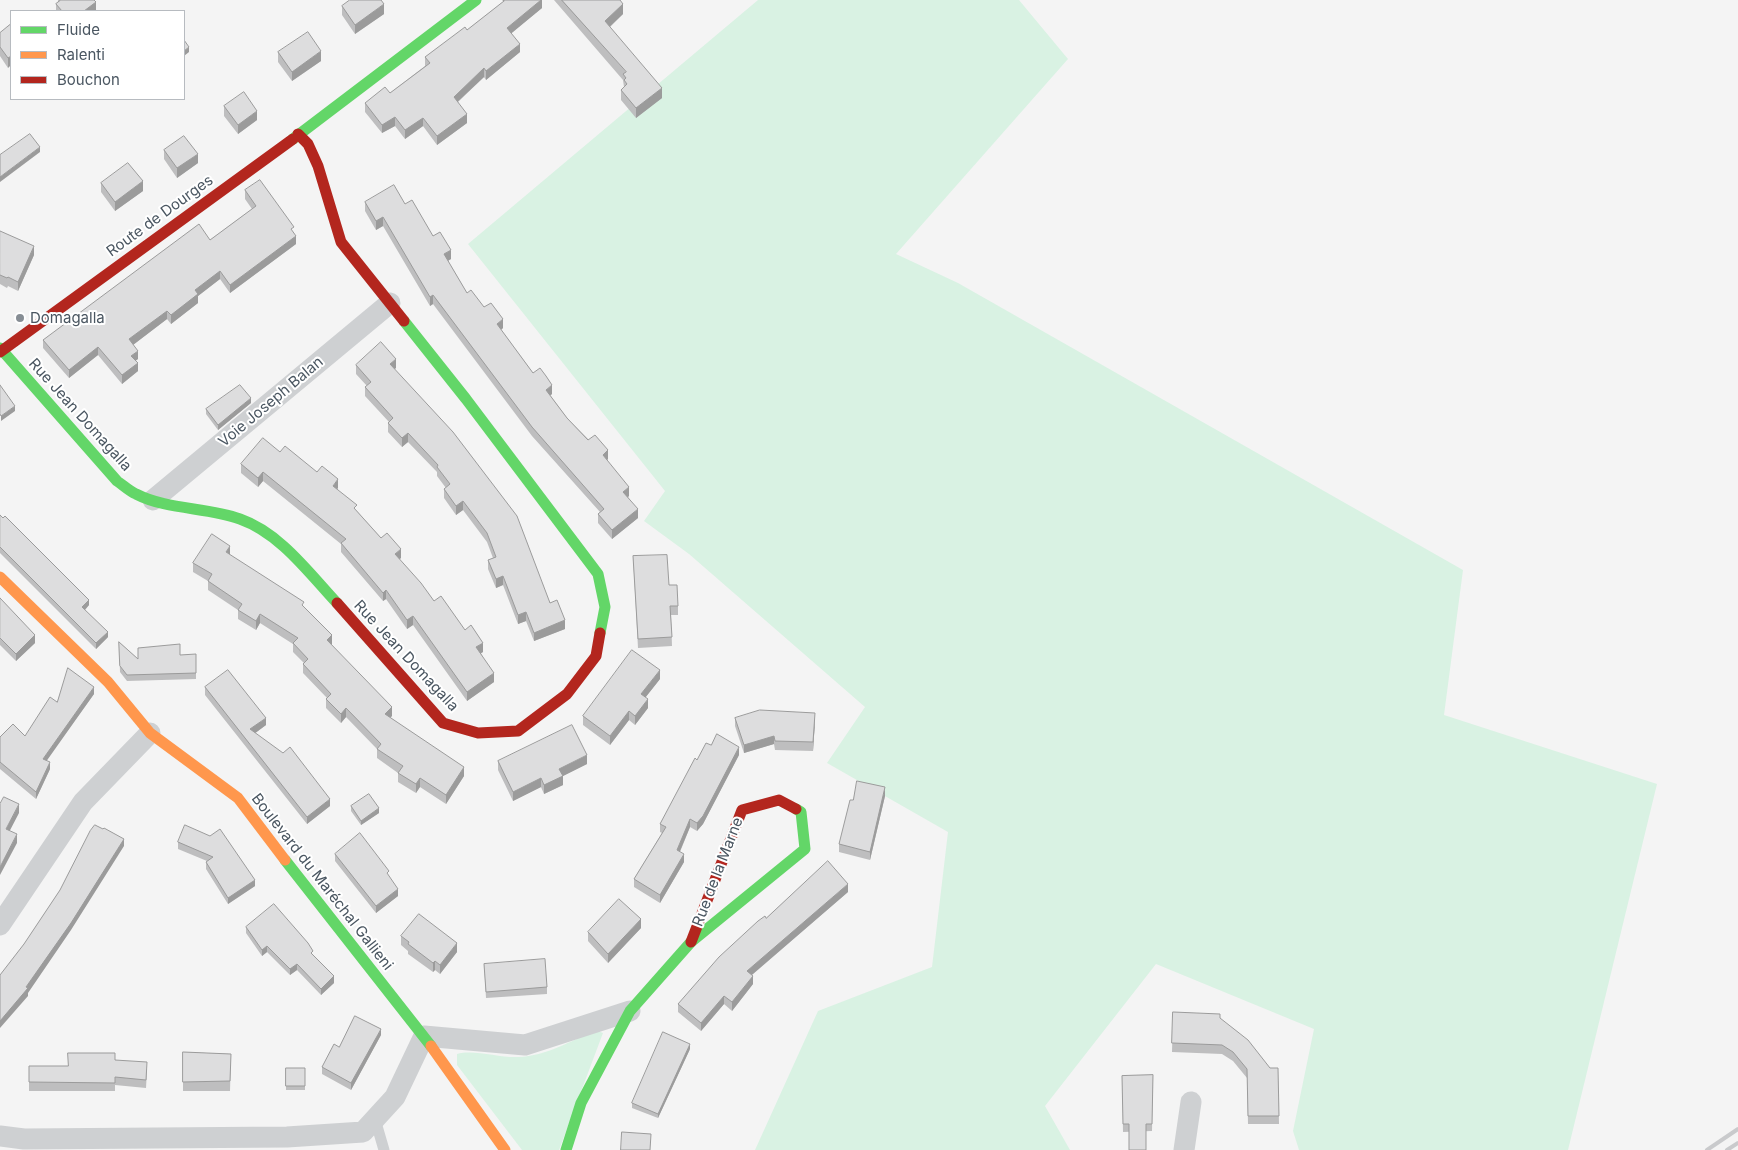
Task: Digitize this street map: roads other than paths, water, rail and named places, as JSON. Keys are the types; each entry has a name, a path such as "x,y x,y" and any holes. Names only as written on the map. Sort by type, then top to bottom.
{"street":[{"name":"Route de Dourges","path":"1,350 339,106 476,0"},
{"name":"Rue Jean Domagalla","path":"1,350 117,481 136,494 152,500 240,519 264,532 297,559 443,723 478,733 518,731 567,694 596,656 605,608 598,574 341,242 318,166 308,144 298,134"},
{"name":"Voie Joseph Balan","path":"152,500 390,303"},
{"name":"Boulevard du Maréchal Gallieni","path":"0,577 108,682 150,733 238,798 325,914 424,1036 505,1150"},
{"path":"0,925 83,802 150,733"},
{"name":"Rue de la Marne","path":"566,1150 581,1103 630,1011 692,942 805,849 801,812 779,800 742,810 692,942"},
{"path":"0,1136 30,1145 280,1143 363,1132 395,1097 424,1036 525,1045 630,1011"},
{"path":"1184,1150 1191,1102"}],"lane":[{"path":"375,1119 384,1150"}],"railway":[{"path":"1707,1150 1738,1129"},
{"path":"1727,1150 1738,1143"}],"place":[{"name":"Domagalla","path":"20,318"}]}
